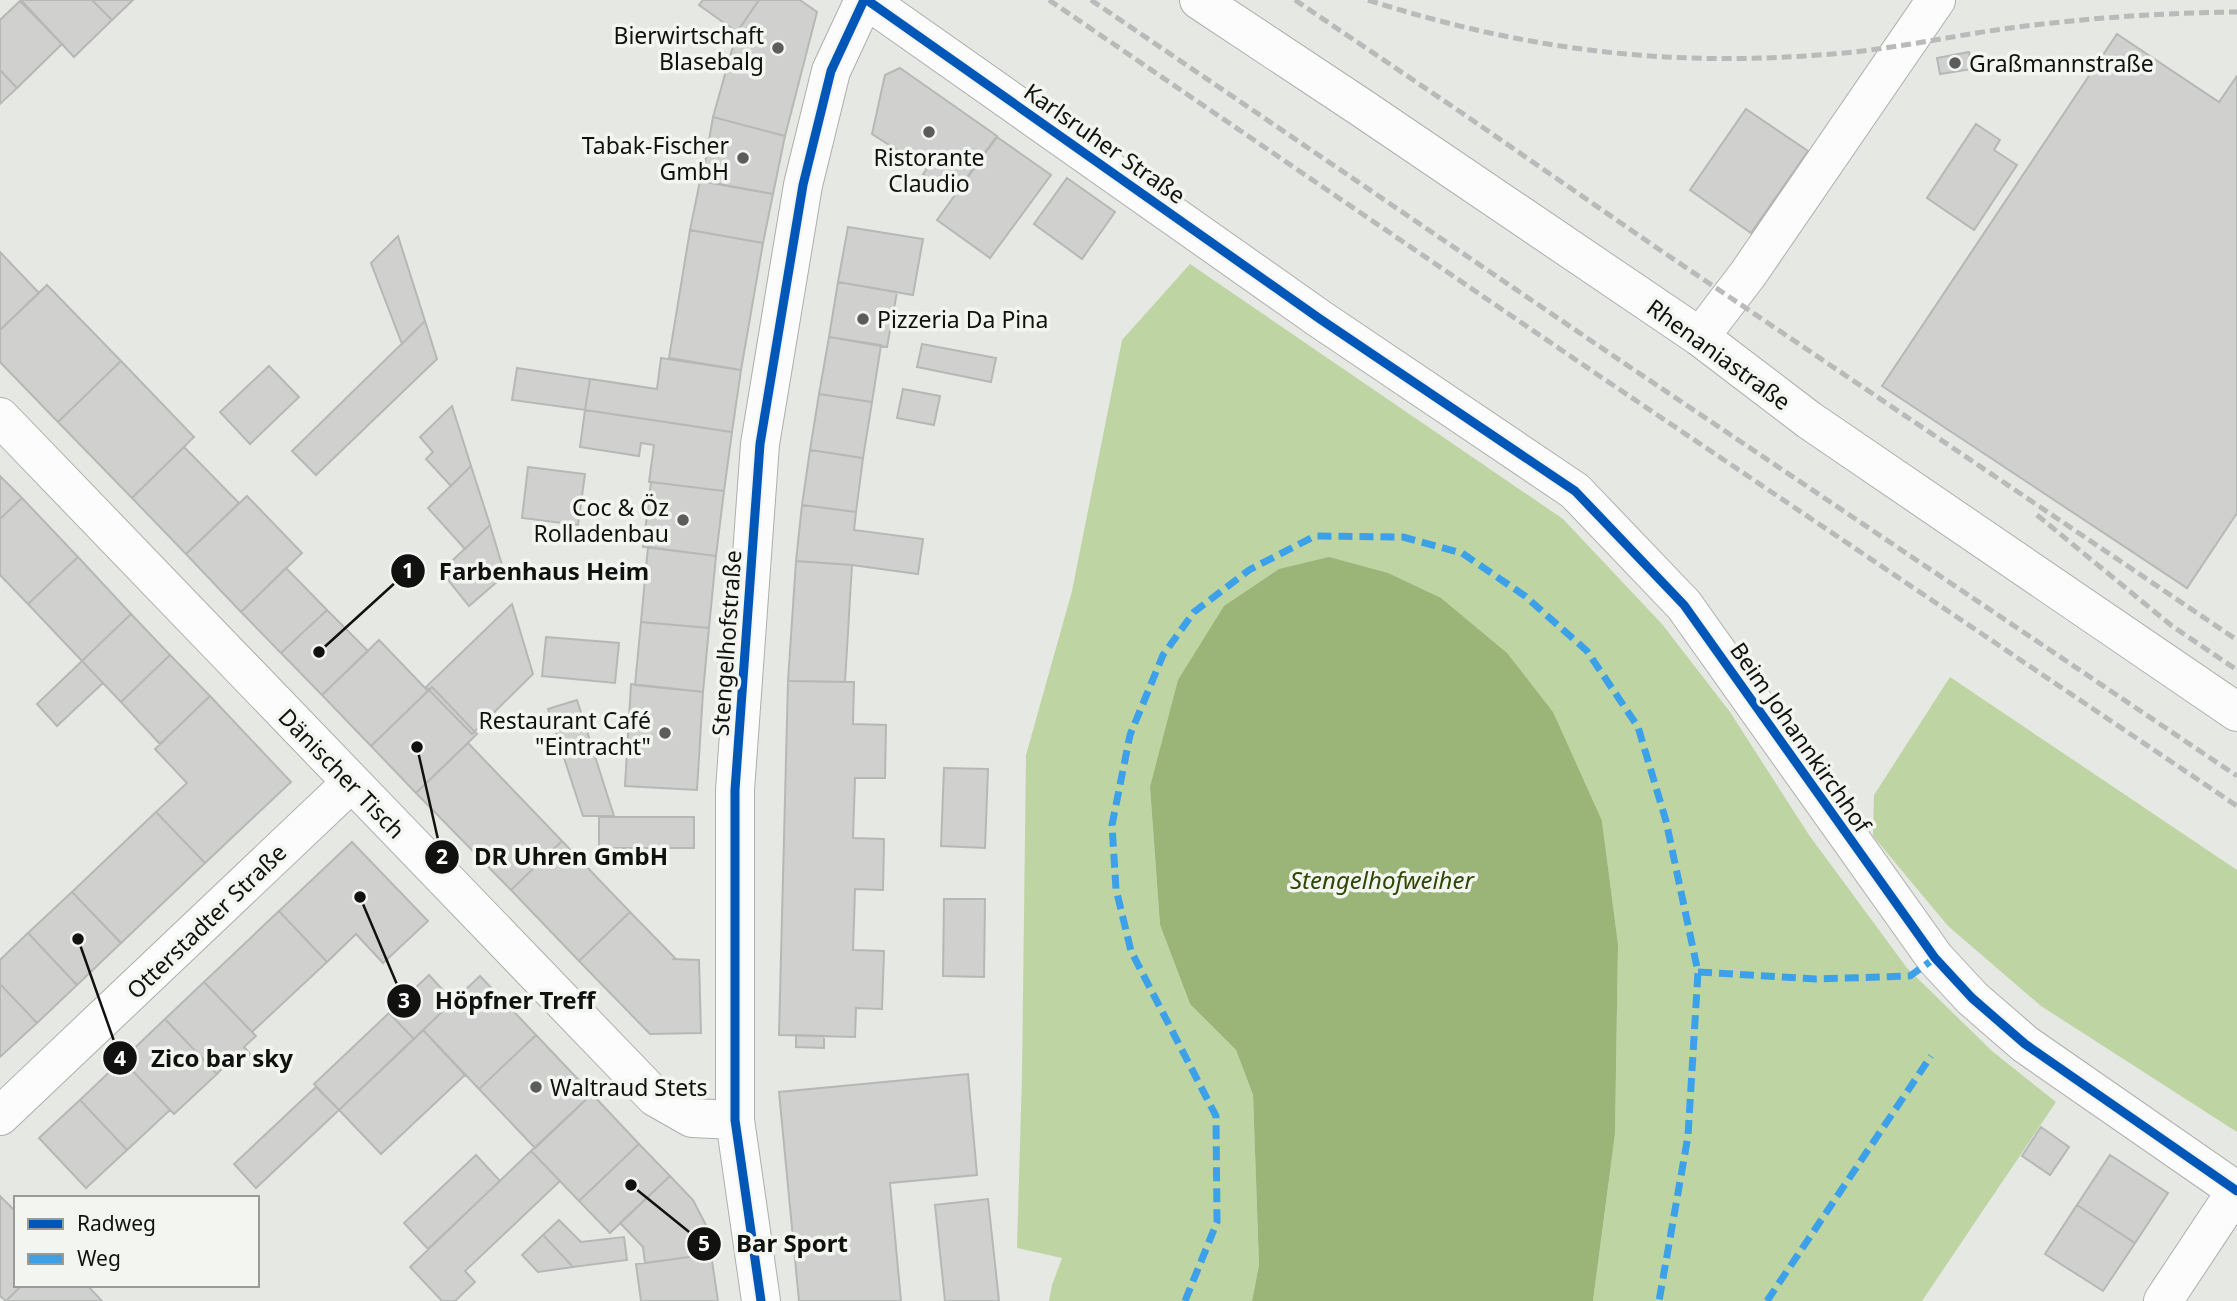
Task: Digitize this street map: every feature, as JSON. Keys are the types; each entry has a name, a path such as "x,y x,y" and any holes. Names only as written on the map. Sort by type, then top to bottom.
{"street":[{"name":"Karlsruher Straße","path":"865,0 1320,319"},
{"name":"Stengelhofstraße","path":"761,1301 735,1120 735,790 760,444 803,185 831,71 865,0"},
{"name":"Rhenaniastraße","path":"1199,0 1700,337 1809,420 2237,712"},
{"path":"1700,337 1748,274 1936,0"},
{"name":"Beim Johannkirchhof","path":"1320,319 1574,491 1684,605 1870,869 1935,958 1953,978 2025,1044 2237,1191"},
{"name":"Dänischer Tisch","path":"0,417 655,1097 692,1118 735,1120"},
{"name":"Otterstadter Straße","path":"0,1116 351,783"},
{"path":"2163,1301 2237,1191"}],"shaded area":[{"path":"1190,264 1563,519 1662,624 1730,712 1809,835 1907,968 1992,1051 2056,1102 1922,1301 1593,1301 1615,1134 1618,944 1602,821 1150,787 1160,925 1190,1004 1236,1050 1253,1095 1259,1265 1252,1301 1049,1301 1062,1258 1017,1248 1026,755 1072,591 1122,340"},
{"path":"1950,677 2237,870 2237,1132 2041,1006 1948,926 1873,836 1874,795"}],"water":[{"name":"Stengelhofweiher","path":"1329,557 1388,573 1441,598 1507,653 1553,712 1602,821 1618,944 1615,1134 1593,1301 1252,1301 1259,1265 1253,1095 1236,1050 1190,1004 1160,925 1150,787 1178,680 1224,606 1279,569"}],"building":[{"path":"21,0 92,0 112,20 74,57"},
{"path":"92,0 133,0 112,20"},
{"path":"703,0 759,0 737,32 699,5"},
{"path":"759,0 800,0 817,12 785,136 713,117 737,32"},
{"path":"20,1 62,44 17,88 0,70 0,20"},
{"path":"2117,34 2219,102 2237,76 2237,513 2187,588 1882,386"},
{"name":"Graßmannstraße","path":"1969,52 1972,69 1940,74 1937,58"},
{"path":"900,68 997,136 954,195 923,174 927,169 872,134 885,75"},
{"path":"0,70 17,88 0,104"},
{"path":"1746,109 1808,151 1751,233 1690,190"},
{"path":"713,117 785,136 773,194 702,181"},
{"path":"1976,124 2000,140 1994,150 2017,165 1974,230 1927,198"},
{"path":"997,137 1051,175 990,258 937,220"},
{"path":"1067,178 1115,212 1082,259 1034,224"},
{"path":"700,181 773,194 763,243 690,230"},
{"path":"848,227 923,239 913,295 838,282"},
{"path":"690,230 763,243 741,370 669,358"},
{"path":"398,236 425,321 402,344 371,263"},
{"path":"0,252 39,293 0,330"},
{"path":"838,282 897,292 887,347 829,337"},
{"path":"47,285 121,361 58,422 0,362 0,330"},
{"path":"425,321 437,359 316,475 292,451"},
{"path":"829,337 881,345 872,402 819,394"},
{"path":"922,344 996,358 991,382 917,367"},
{"path":"661,358 741,370 732,432 585,410 590,379 657,389"},
{"path":"121,361 194,437 132,498 58,422"},
{"path":"269,366 299,397 250,444 220,412"},
{"path":"517,368 590,379 585,410 512,400"},
{"path":"903,389 940,396 934,425 897,418"},
{"path":"819,394 872,402 863,458 810,450"},
{"path":"452,406 471,466 451,486 426,459 433,452 420,437"},
{"path":"585,410 732,432 724,491 649,482 654,445 641,443 639,456 580,447"},
{"path":"184,447 239,503 186,554 132,498"},
{"path":"810,450 863,458 856,512 802,505"},
{"path":"471,466 490,525 465,549 428,508"},
{"path":"528,467 585,474 578,525 522,518"},
{"path":"0,476 22,498 0,519"},
{"path":"651,482 724,491 716,556 643,547"},
{"path":"247,496 302,553 241,612 186,554"},
{"path":"22,498 78,557 28,604 0,575 0,519"},
{"path":"802,505 856,512 854,530 923,539 918,574 796,561"},
{"path":"490,525 505,575 469,606 441,571"},
{"path":"648,547 716,556 709,628 641,622"},
{"path":"78,557 131,614 82,661 28,604"},
{"path":"796,561 852,565 845,682 788,681"},
{"path":"286,568 327,610 281,653 241,612"},
{"path":"512,604 533,674 472,734 426,687"},
{"path":"327,610 368,651 322,695 281,653"},
{"path":"131,614 170,655 121,702 82,661"},
{"path":"641,622 709,628 703,692 635,685"},
{"path":"546,637 619,643 615,683 542,676"},
{"path":"379,640 428,691 371,746 322,695"},
{"path":"170,655 210,696 160,744 121,702"},
{"path":"82,661 103,683 57,726 37,704"},
{"path":"788,681 854,682 853,724 886,725 885,778 855,778 853,838 884,839 883,890 855,889 853,950 884,951 882,1009 856,1008 855,1037 779,1035"},
{"path":"631,684 703,692 697,790 625,786"},
{"path":"432,687 477,734 416,793 371,746"},
{"path":"210,696 291,782 205,863 156,812 187,783 155,749"},
{"path":"577,700 614,816 583,816 548,709"},
{"path":"468,743 562,841 511,890 416,793"},
{"path":"944,768 988,769 985,848 941,846"},
{"path":"156,812 205,863 121,943 72,892"},
{"path":"599,817 694,817 694,848 599,848"},
{"path":"562,841 630,912 579,961 511,890"},
{"path":"352,842 428,921 383,963 356,934 327,962 279,911"},
{"path":"72,892 121,943 77,985 28,933"},
{"path":"944,899 985,899 984,977 943,976"},
{"path":"279,911 327,962 252,1032 204,982"},
{"path":"630,912 674,959 699,960 701,1033 650,1034 579,961"},
{"path":"28,933 77,985 37,1023 0,984 0,960"},
{"path":"429,975 453,1001 414,1039 389,1013"},
{"path":"480,976 536,1035 479,1089 423,1030"},
{"path":"204,982 256,1036 244,1047 250,1054 235,1069 228,1062 217,1074 165,1019"},
{"path":"0,984 37,1023 0,1057"},
{"path":"389,1013 414,1039 339,1110 314,1084"},
{"path":"165,1019 217,1074 174,1114 122,1060"},
{"path":"423,1030 465,1075 381,1154 339,1110"},
{"path":"536,1035 592,1094 535,1148 479,1089"},
{"path":"796,1035 824,1036 824,1048 796,1047"},
{"path":"122,1060 170,1110 127,1150 80,1100"},
{"path":"968,1074 977,1175 890,1183 901,1301 799,1301 779,1092"},
{"path":"316,1087 339,1110 256,1188 234,1164"},
{"path":"592,1094 639,1144 579,1201 531,1151"},
{"path":"80,1100 127,1150 86,1188 39,1138"},
{"path":"2041,1127 2069,1147 2050,1175 2022,1156"},
{"path":"639,1144 670,1176 610,1233 579,1201"},
{"path":"531,1151 560,1181 465,1271 475,1282 455,1301 442,1301 410,1267"},
{"path":"476,1155 500,1181 428,1249 404,1223"},
{"path":"2110,1155 2168,1193 2135,1243 2077,1205"},
{"path":"670,1176 693,1200 709,1231 711,1254 645,1263 643,1247 620,1223"},
{"path":"0,1196 14,1210 14,1287 20,1287 6,1301 0,1296"},
{"path":"988,1199 999,1301 945,1301 935,1205"},
{"path":"2077,1205 2135,1243 2103,1291 2045,1254"},
{"path":"559,1220 581,1242 624,1237 627,1260 573,1267 543,1235"},
{"path":"543,1235 573,1267 538,1272 522,1255"},
{"path":"711,1254 718,1301 641,1301 636,1264"},
{"path":"20,1287 89,1287 102,1301 6,1301"}],"railway":[{"path":"1049,0 2237,806"},
{"path":"1091,0 2237,776"},
{"path":"1295,0 2237,640"},
{"path":"1368,0 1483,32 1540,43 1597,51 1713,58 1832,54 2051,23 2144,15 2237,12"},
{"path":"2037,515 2172,626 2237,670"}],"marked path":[{"path":"1185,1301 1217,1222 1216,1116 1131,951 1116,889 1112,825 1130,735 1163,655 1194,612 1249,570 1315,536 1403,537 1462,553 1525,596 1587,651 1638,727 1666,821 1698,972 1688,1136 1659,1301"},
{"path":"1698,972 1816,979 1910,976 1935,958"},
{"path":"1767,1301 1931,1056"}],"cycle path":[{"path":"761,1301 735,1120 735,790 760,444 803,185 831,71 864,0"},
{"path":"867,0 1320,319 1575,491 1684,605 1935,958 1972,998 2025,1044 2237,1191"}],"place":[{"name":"Bierwirtschaft Blasebalg","path":"778,48"},
{"name":"Graßmannstraße","path":"1955,63"},
{"name":"Ristorante Claudio","path":"929,132"},
{"name":"Tabak-Fischer GmbH","path":"743,158"},
{"name":"Pizzeria Da Pina","path":"863,319"},
{"name":"Coc & Öz Rolladenbau","path":"683,520"},
{"name":"Farbenhaus Heim","path":"319,652"},
{"name":"Restaurant Café \"Eintracht\"","path":"665,733"},
{"name":"DR Uhren GmbH","path":"417,747"},
{"name":"Höpfner Treff","path":"360,897"},
{"name":"Zico bar sky","path":"78,939"},
{"name":"Waltraud Stets","path":"536,1087"},
{"name":"Bar Sport","path":"631,1185"}]}
